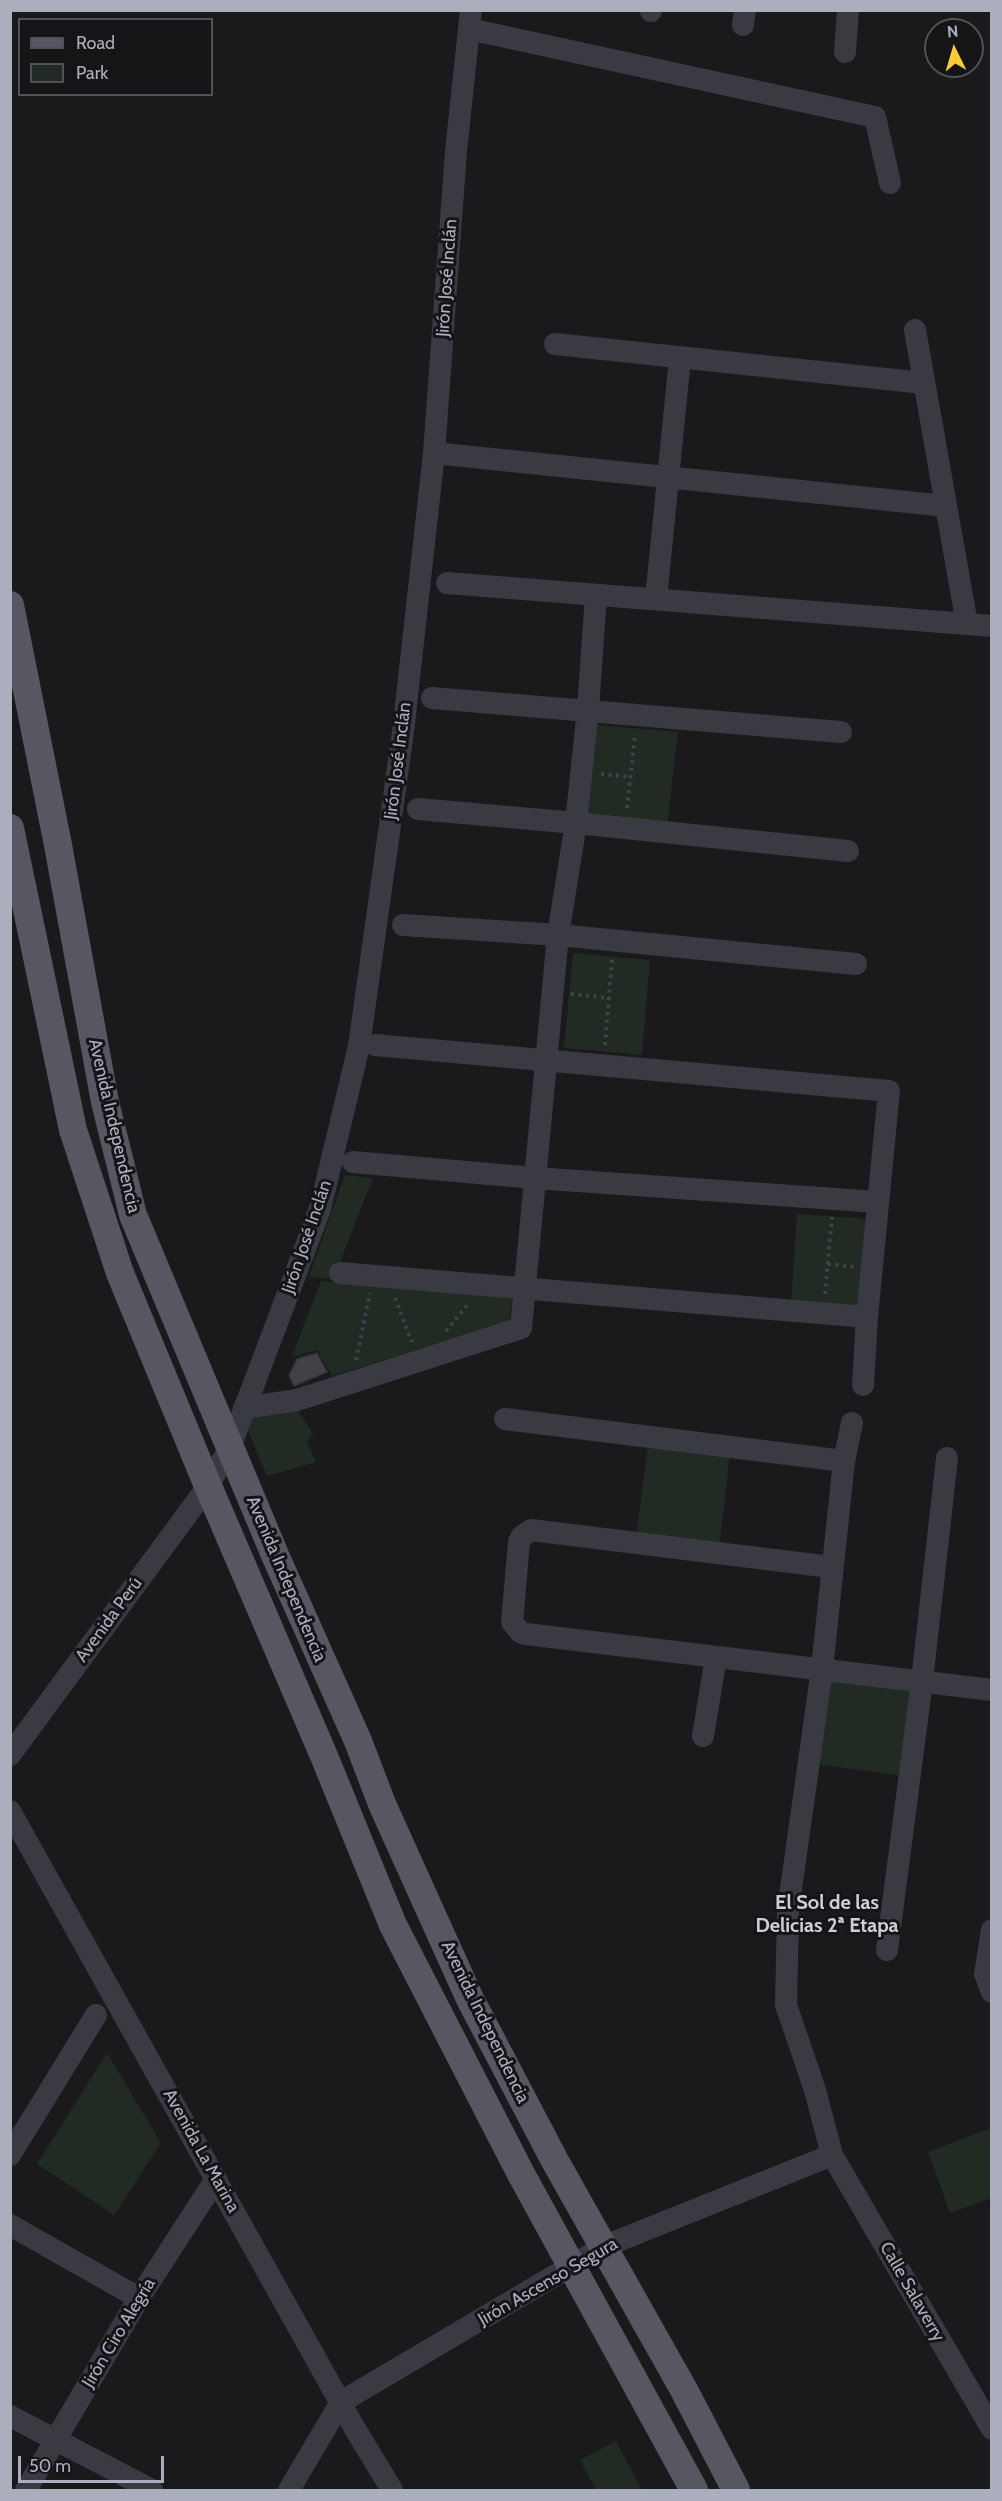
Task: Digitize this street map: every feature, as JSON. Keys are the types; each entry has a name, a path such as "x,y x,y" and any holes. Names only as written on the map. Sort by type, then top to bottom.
{"main road":[{"name":"Avenida Independencia","path":"10,605 52,815 105,1102 133,1215 274,1555 358,1741 382,1804 480,2018 684,2390 732,2483"},
{"path":"10,824 52,815"},
{"name":"Avenida Independencia","path":"10,828 73,1130 120,1274 393,1925 448,2035 694,2490"},
{"path":"120,1274 152,1259"},
{"path":"324,1756 358,1741"},
{"path":"448,2035 480,2018"},
{"path":"490,2113 521,2095"},
{"path":"701,2490 732,2483"}],"street":[{"path":"845,52 848,10"},
{"path":"470,20 875,117 891,183"},
{"name":"Jirón José Inclán","path":"208,1486 230,1447 320,1209 359,1046 403,732 435,453 456,151 470,20"},
{"path":"915,330 967,624"},
{"path":"555,344 924,383"},
{"path":"656,599 680,358"},
{"path":"435,453 946,506"},
{"path":"447,583 992,626"},
{"path":"244,1408 297,1400 521,1328 558,935 576,823 588,709 596,595"},
{"path":"432,698 588,709 841,732"},
{"path":"418,809 848,851"},
{"path":"403,925 558,935 856,964"},
{"path":"375,1045 889,1091 867,1317 863,1385"},
{"path":"353,1162 535,1178 878,1202"},
{"path":"340,1273 867,1317"},
{"path":"505,1419 844,1461"},
{"name":"Calle Salaverry","path":"852,1423 844,1461 822,1669 788,1910 786,2005 815,2090 832,2155 992,2429"},
{"path":"887,1950 922,1682 947,1458"},
{"name":"Avenida Perú","path":"10,1755 208,1486"},
{"path":"831,1568 531,1530 521,1537 518,1548 511,1616 519,1632 992,1690"},
{"path":"704,1736 716,1657"},
{"name":"Avenida La Marina","path":"10,1811 392,2490"},
{"path":"992,1930 985,1974 992,1992"},
{"path":"10,2155 96,2014"},
{"name":"Jirón Ascenso Segura","path":"341,2403 605,2246 832,2155"},
{"name":"Jirón Ciro Alegría","path":"26,2490 139,2298 216,2179"},
{"path":"10,2225 139,2298"},
{"path":"289,2490 341,2403"},
{"path":"10,2416 152,2490"}],"path":[{"path":"626,810 635,728"},
{"path":"591,773 630,777"},
{"path":"605,1052 612,956"},
{"path":"569,994 609,998"},
{"path":"825,1296 832,1217"},
{"path":"828,1264 856,1267"},
{"path":"354,1368 371,1287"},
{"path":"392,1289 414,1349"},
{"path":"444,1333 474,1297"}],"green space":[{"path":"597,725 678,732 667,826 586,817"},
{"path":"573,953 650,960 642,1055 564,1048"},
{"path":"345,1175 373,1178 333,1280 309,1276"},
{"path":"797,1214 870,1219 862,1312 791,1303"},
{"path":"321,1281 512,1298 510,1321 332,1376 317,1350 292,1357"},
{"path":"295,1406 313,1434 307,1442 316,1462 267,1476 248,1431 247,1420"},
{"path":"648,1445 730,1455 719,1547 636,1537"},
{"path":"826,1677 914,1690 903,1776 815,1764"},
{"path":"107,2053 161,2143 114,2215 37,2164"},
{"path":"991,2128 991,2198 950,2213 928,2152"},
{"path":"616,2441 642,2490 596,2490 580,2460"}],"building":[{"path":"317,1353 327,1372 294,1386 289,1375 297,1359"}],"district":[{"name":"El Sol de las Delicias 2ª Etapa","path":"827,1914"}]}
